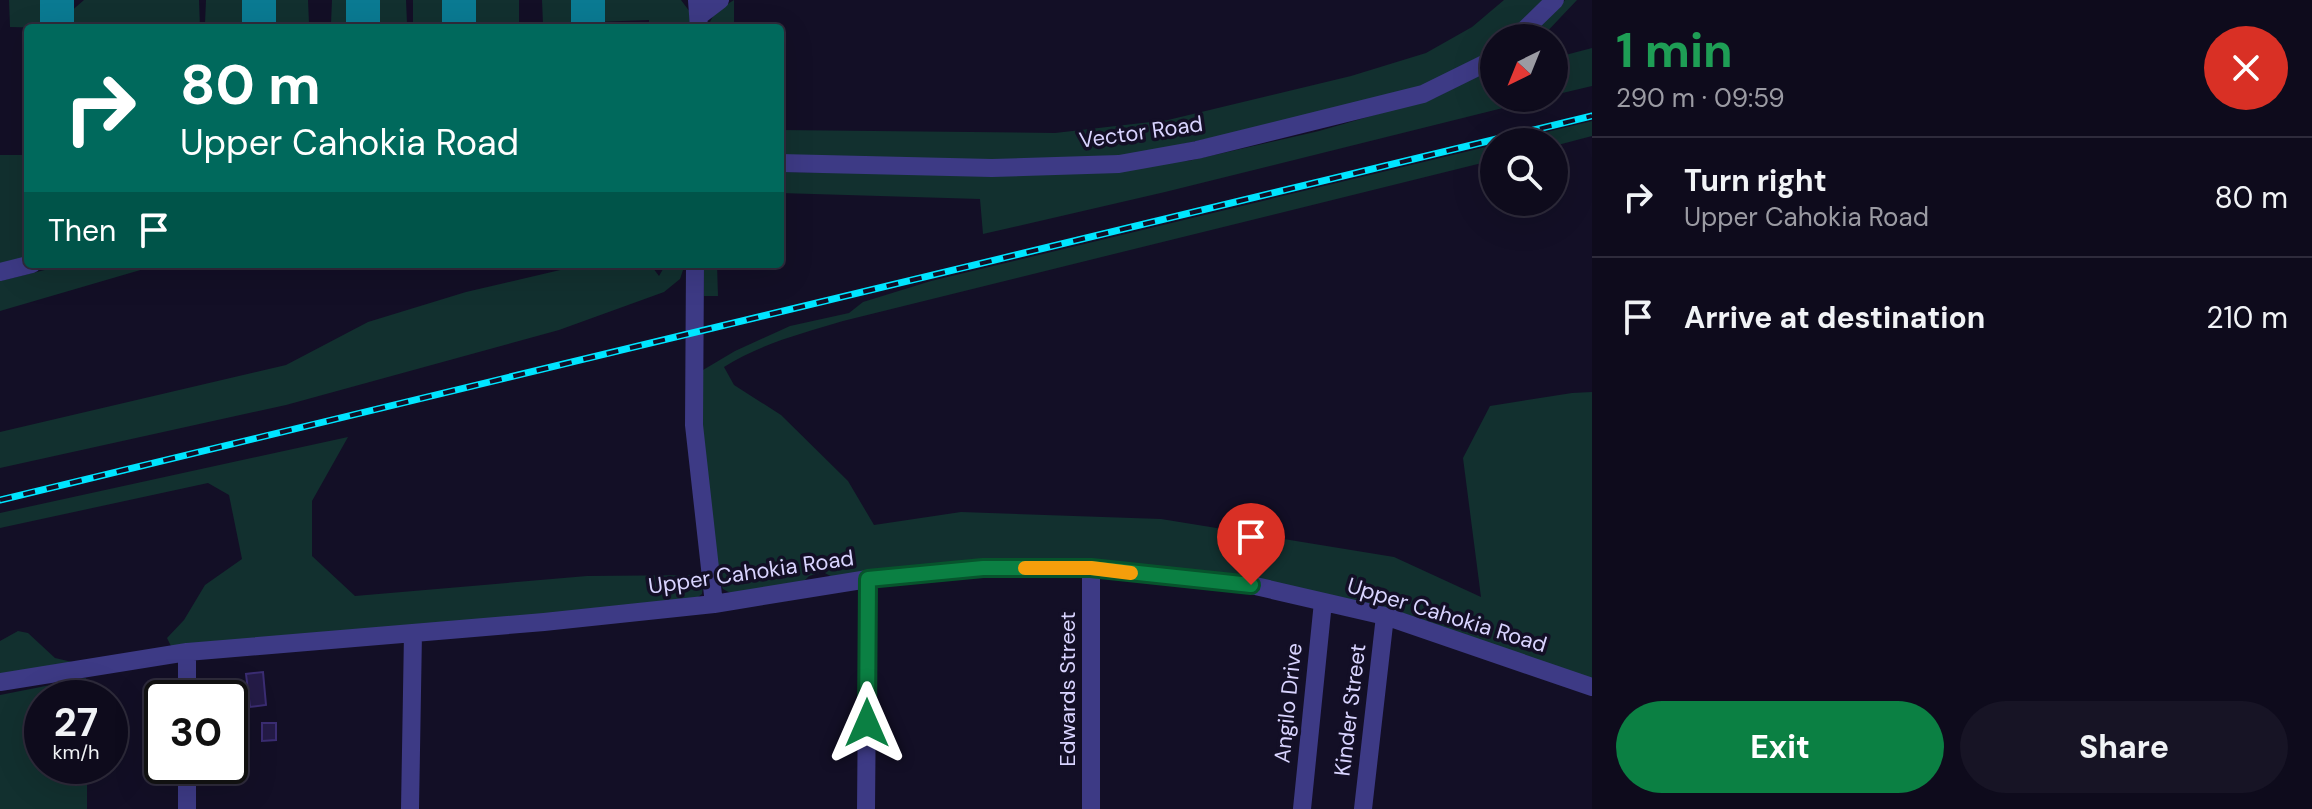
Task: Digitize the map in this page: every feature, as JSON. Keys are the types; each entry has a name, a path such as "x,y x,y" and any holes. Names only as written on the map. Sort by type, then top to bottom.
{"street":[{"path":"698,15 720,0"},
{"path":"1530,24 1555,0"},
{"name":"Vector Road","path":"784,163 992,168 1119,164 1197,150 1423,94 1480,66"},
{"path":"0,272 24,266"},
{"path":"695,268 694,425 714,604"},
{"name":"Upper Cahokia Road","path":"0,682 187,652 714,604 868,579 983,568 1091,568 1251,585 1385,616 1592,687"},
{"name":"Edwards Street","path":"1091,568 1091,809"},
{"path":"866,809 868,579"},
{"name":"Angilo Drive","path":"1302,809 1323,602"},
{"name":"Kinder Street","path":"1363,809 1385,616"},
{"path":"410,809 413,633"},
{"path":"187,652 187,680"},
{"path":"187,784 187,809"}],"green space":[{"path":"9,0 40,0 48,11 50,24 10,27"},
{"path":"84,0 199,0 200,24 69,24 69,13"},
{"path":"206,0 248,0 251,24 205,24"},
{"path":"270,0 308,0 309,24 268,24"},
{"path":"332,0 356,0 358,23 331,24"},
{"path":"372,0 406,0 407,23 370,23 369,5"},
{"path":"413,0 451,0 451,23 413,24"},
{"path":"468,0 519,0 519,24 468,24"},
{"path":"542,0 576,0 579,23 543,24"},
{"path":"596,0 681,0 690,12 690,24 649,24 649,20 596,22"},
{"path":"734,0 734,24 709,24 715,12"},
{"path":"1504,0 1547,0 1522,24 1480,24 1480,58 1424,88 1379,102 1136,154 1058,160 784,158 784,130 1055,133 1168,120 1351,76 1426,53 1472,27"},
{"path":"1565,0 1577,0 1554,24 1542,24"},
{"path":"1592,48 1592,86 1568,92 1568,54"},
{"path":"1480,74 1480,112 1487,112 983,234 980,199 784,193 784,172 866,173 1188,161 1319,131 1437,97"},
{"path":"1592,121 1592,136 1568,142 1568,128 1563,128"},
{"path":"1480,148 1480,163 843,321 767,346 724,367 734,385 781,415 848,481 874,525 961,512 1161,519 1394,557 1481,597 1463,458 1490,406 1592,392 1592,680 1400,612 1212,573 836,579 823,572 809,576 803,582 734,595 723,589 718,578 702,424 703,370 735,351 790,326 849,313 863,302 931,281"},
{"path":"0,155 24,155 24,261 0,267"},
{"path":"53,268 147,268 0,311 0,281"},
{"path":"569,268 653,268 659,276 664,268 684,268 680,279 664,292 559,330 286,405 0,468 0,432 286,365 368,322 466,292"},
{"path":"704,268 717,268 718,296 704,296"},
{"path":"348,437 312,501 312,556 355,596 587,576 704,575 702,594 694,600 173,650 167,638 184,620 205,585 242,559 229,495 208,483 0,528 0,513"},
{"path":"18,631 28,633 55,658 85,665 0,678 0,641"},
{"path":"24,690 24,784 87,784 87,809 0,809 0,695"}],"building":[{"path":"263,672 266,705 250,707 246,674"},
{"path":"262,723 276,723 276,740 262,741"}],"taxiway":[{"path":"57,0 57,24"},
{"path":"259,0 259,24"},
{"path":"363,0 363,24"},
{"path":"459,0 459,24"},
{"path":"588,0 588,24"}],"railway":[{"path":"0,500 1592,116"}],"slow traffic":[{"path":"1025,568 1091,568 1131,573"}],"route":[{"path":"867,723 868,579 983,568 1091,568 1251,585"}]}
